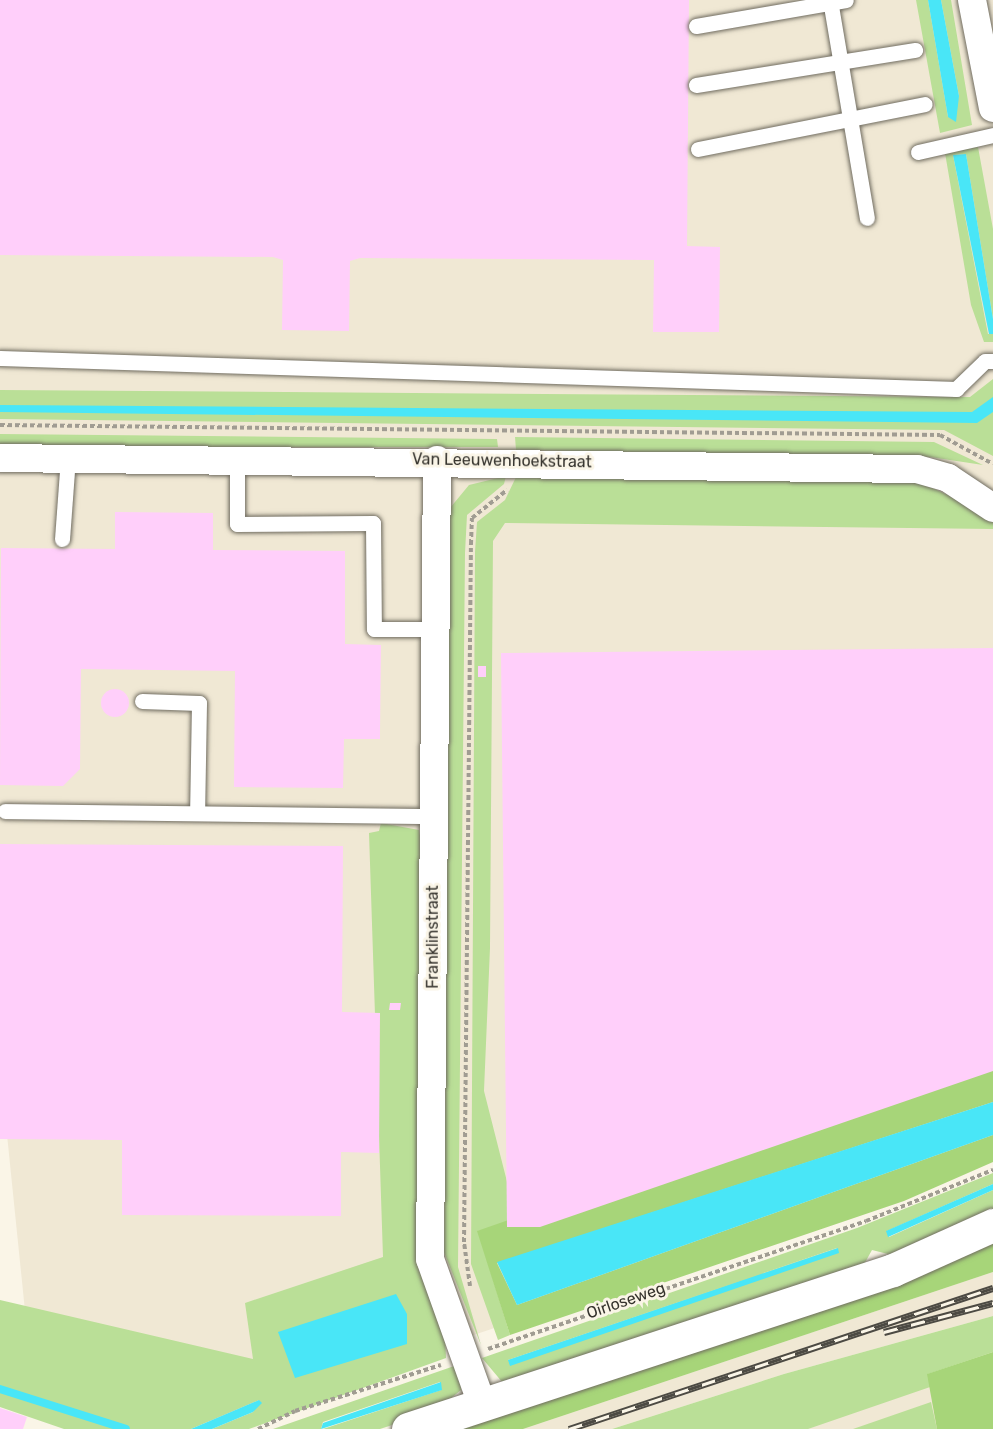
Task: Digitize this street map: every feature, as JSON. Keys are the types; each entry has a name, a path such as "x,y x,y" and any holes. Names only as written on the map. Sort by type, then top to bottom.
{"street":[{"path":"972,0 993,108"},
{"name":"Van Leeuwenhoekstraat","path":"0,458 437,460 917,469 948,478 993,508"},
{"name":"Franklinstraat","path":"437,460 430,1258 479,1352 483,1404"},
{"path":"408,1429 893,1270 993,1225"}],"lane":[{"path":"696,26 846,0"},
{"path":"830,1 852,117 867,218"},
{"path":"696,85 915,50"},
{"path":"698,149 925,104"},
{"path":"918,152 993,135"},
{"path":"0,358 956,389 985,361 993,361"},
{"path":"62,539 68,458"},
{"path":"237,459 237,524 373,523 374,629 436,629"},
{"path":"142,701 199,703 197,813"},
{"path":"5,811 434,816"}],"path":[{"name":"Van Leeuwenhoekstraat","path":"0,425 940,435 993,464"},
{"name":"Franklinstraat","path":"471,1295 464,1242 472,518 502,497 509,487 508,430"},
{"name":"Oirloseweg","path":"258,1429 295,1411 479,1352 866,1221 993,1170"},
{"path":"479,1352 487,1337"}],"shaded area":[{"path":"0,0 993,0 993,1160 218,1421 33,1389 0,1066"},
{"path":"993,1272 993,1316 784,1374 612,1429 523,1429"},
{"path":"928,1376 935,1387 938,1429 774,1429"}],"green space":[{"path":"916,0 928,0 948,117 959,96 941,0 951,0 972,125 940,133"},
{"path":"978,147 993,229 993,319 966,154 953,155 988,334 993,334 993,342 984,342 971,305 945,153"},
{"path":"993,379 993,456 944,430 0,419 0,390 970,397"},
{"path":"0,434 497,439 498,447 0,447"},
{"path":"515,437 934,442 983,465 930,457 516,450"},
{"path":"517,475 919,482 972,506 993,521 993,529 505,523 493,541 490,948 484,1091 517,1221 478,1231 510,1335 498,1340 471,1264 475,552 477,522 505,500"},
{"path":"506,476 504,484 467,515 465,553 458,1267 481,1345 444,1252 450,508 469,485"},
{"path":"381,823 419,830 422,846 446,1358 249,1429 212,1429 253,1412 259,1400 191,1429 64,1429 0,1407 0,1300 253,1359 245,1303 383,1257 369,833 379,831"},
{"path":"993,1053 993,1102 497,1263 517,1305 993,1135 993,1162 904,1201 510,1335 477,1231"},
{"path":"993,1173 993,1184 887,1231 889,1237 993,1190 993,1211 892,1255 872,1250 862,1268 508,1389 482,1358 857,1228","holes":["837,1248 838,1248 673,1304","673,1304 509,1360 508,1360"]},
{"path":"993,1239 993,1272 523,1429 452,1429"},
{"path":"993,1316 993,1352 928,1374 933,1386 808,1429 612,1429 784,1374"},
{"path":"993,1352 993,1429 937,1429 927,1374"},
{"path":"460,1364 461,1390 435,1411 380,1429 323,1429 441,1390 440,1382 323,1422 321,1429 273,1429"},
{"path":"931,1402 937,1429 853,1429"}],"water":[{"path":"928,0 941,0 959,96 956,122 948,117"},
{"path":"966,154 993,319 993,334 989,334 953,155"},
{"path":"993,397 993,412 977,423 0,412 0,405 972,412"},
{"path":"993,1102 993,1135 517,1305 497,1262"},
{"path":"993,1184 993,1190 888,1237 886,1231"},
{"path":"838,1248 839,1253 510,1366 508,1360"},
{"path":"396,1294 407,1314 407,1344 295,1378 278,1332"},
{"path":"441,1382 442,1390 321,1429 323,1423"},
{"path":"259,1400 262,1403 253,1412 212,1429 191,1429"}],"building":[{"path":"0,0 689,0 687,246 720,247 719,332 653,332 654,260 360,258 350,261 349,331 282,330 283,260 273,257 0,255"},
{"path":"115,512 213,513 213,550 345,551 345,644 381,645 380,739 344,739 343,788 234,787 235,671 81,669 80,769 63,786 0,785 1,548 115,549"},
{"path":"993,648 993,1071 540,1227 507,1227 501,653"},
{"path":"478,666 486,666 486,677 478,677"},
{"path":"115,689 125,693 129,703 125,713 115,717 105,713 101,703 105,693"},
{"path":"0,844 343,846 342,1012 380,1013 379,1153 341,1152 341,1216 122,1215 122,1140 0,1139"},
{"path":"390,1003 401,1003 400,1010 389,1010"},
{"path":"0,1408 27,1417 23,1429 0,1429"}],"waterway":[{"path":"0,1389 126,1429"}],"railway":[{"path":"569,1429 993,1288"},
{"path":"884,1332 993,1303"}]}
